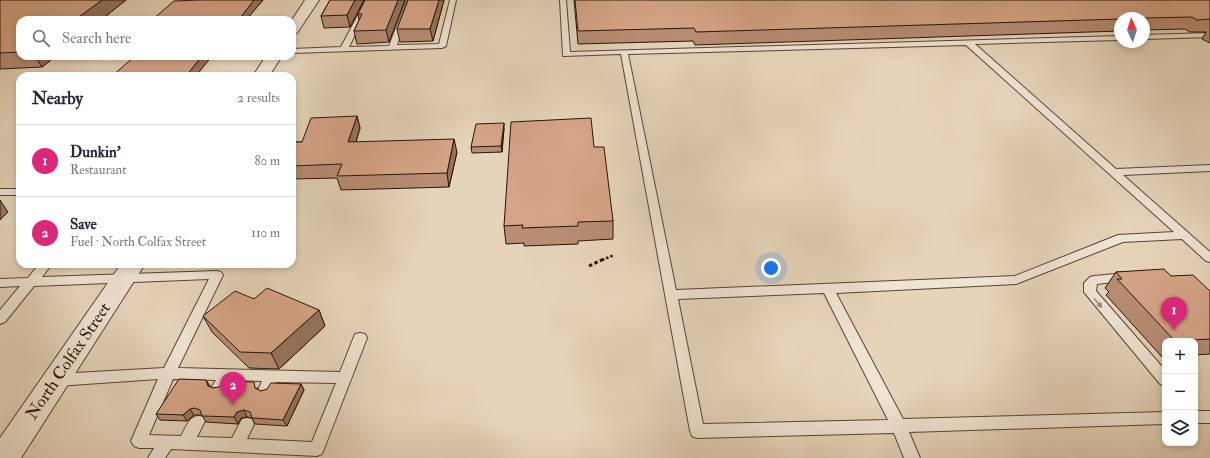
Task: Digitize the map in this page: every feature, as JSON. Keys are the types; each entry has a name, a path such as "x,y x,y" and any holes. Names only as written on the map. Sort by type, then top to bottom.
{"street":[{"path":"296,24 312,0"},
{"path":"264,72 271,60"},
{"name":"North Colfax Street","path":"4,458 128,271"}],"lane":[{"path":"344,49 369,0"},
{"path":"392,48 410,0"},
{"path":"296,51 442,46 454,0"},
{"path":"563,0 566,54 1114,38"},
{"path":"1150,37 1210,35"},
{"path":"968,42 1210,258"},
{"path":"624,52 697,431 1162,418"},
{"path":"1114,172 1210,168"},
{"path":"0,192 16,192"},
{"path":"671,295 1016,280 1122,238 1184,235"},
{"path":"0,319 43,268"},
{"path":"0,283 31,282 128,271 217,275 168,372 139,441 237,445 306,453 317,449 360,338"},
{"path":"1138,276 1094,280 1090,283 1090,292 1162,376"},
{"path":"828,289 899,426 912,458"},
{"path":"56,380 168,372 345,378"},
{"path":"218,388 227,374"},
{"path":"265,390 272,376"},
{"path":"185,443 198,421"},
{"path":"237,445 247,424"},
{"path":"156,458 167,442"}],"path":[{"path":"589,266 614,255"}],"building":[{"path":"0,0 102,0 80,16 16,16 16,52 0,53"},
{"path":"254,0 242,16 157,16 174,1"},
{"path":"330,0 355,0 347,15 321,16"},
{"path":"365,0 398,0 386,30 354,31 362,14 358,14"},
{"path":"408,0 439,0 430,29 397,29"},
{"path":"575,0 1210,0 1210,19 1197,20 1192,17 1150,18 1150,12 1114,12 1114,19 696,32 694,28 578,31"},
{"path":"130,60 199,60 189,72 117,72"},
{"path":"357,116 348,142 454,139 447,173 337,176 342,164 296,166 296,142 302,142 311,118"},
{"path":"591,118 594,147 604,147 613,221 578,222 578,226 522,228 523,225 504,226 511,122"},
{"path":"504,123 501,146 471,147 476,124"},
{"path":"1164,269 1171,276 1193,275 1210,291 1210,339 1172,338 1117,279 1122,279 1116,272"},
{"path":"267,288 319,310 271,353 240,352 203,316 235,291 254,299"},
{"path":"179,379 206,380 208,386 213,388 219,387 224,381 254,382 255,388 261,391 267,389 271,383 301,384 283,420 252,418 250,412 244,410 237,412 234,417 202,416 200,410 195,408 190,409 183,415 156,414"}],"place":[{"name":"Dunkin'","path":"1174,330"},
{"name":"Save","path":"233,405"}]}
